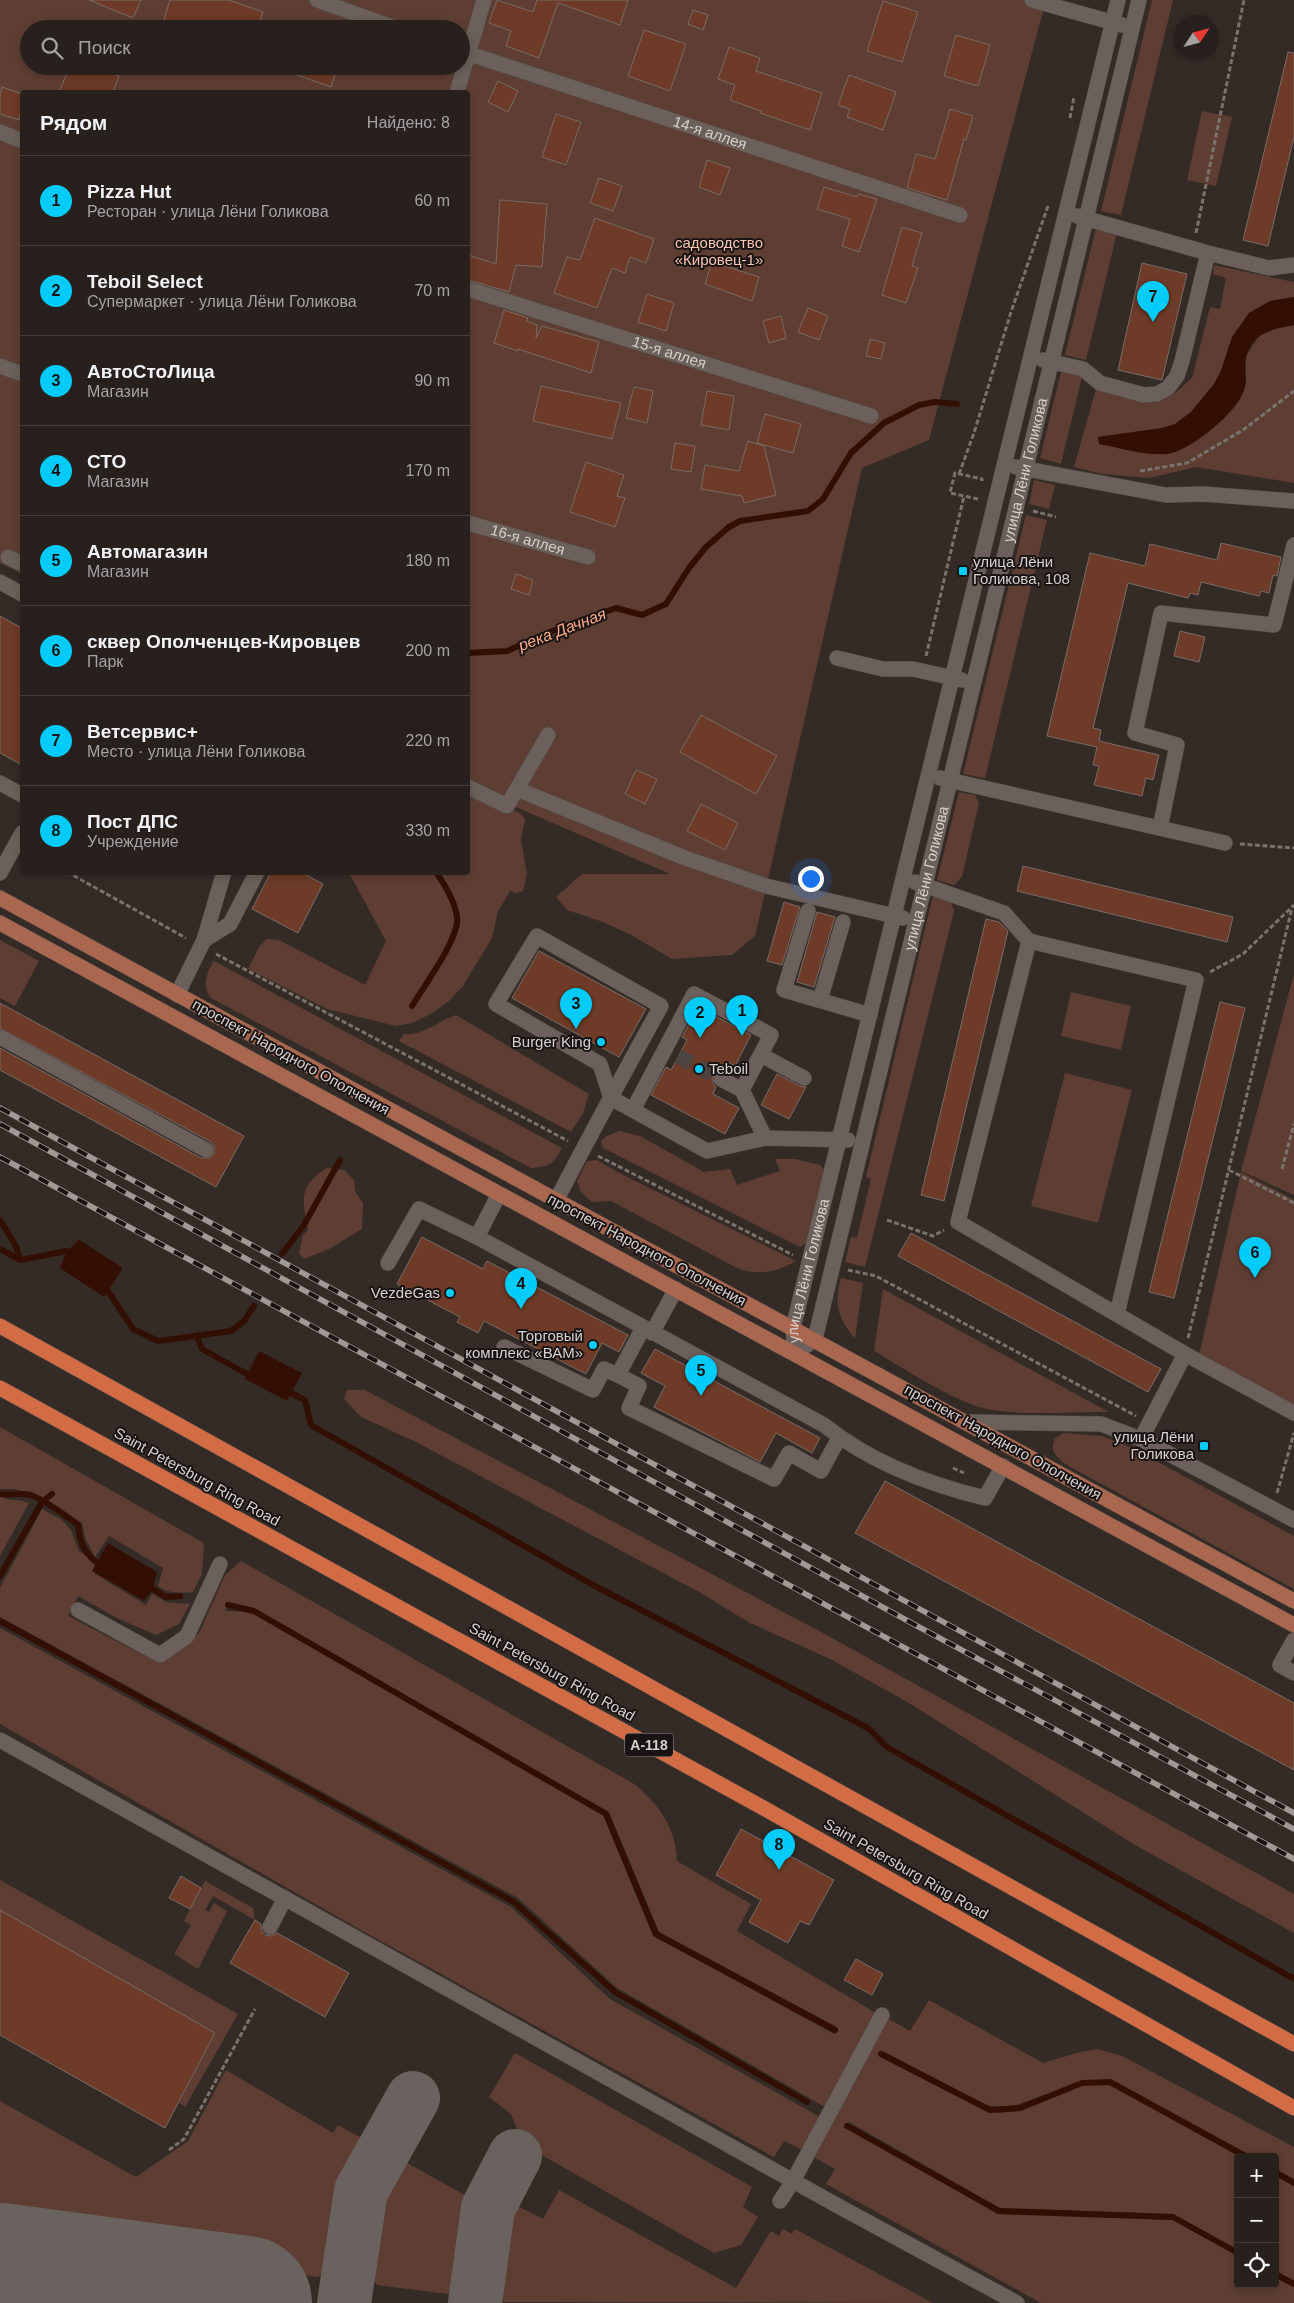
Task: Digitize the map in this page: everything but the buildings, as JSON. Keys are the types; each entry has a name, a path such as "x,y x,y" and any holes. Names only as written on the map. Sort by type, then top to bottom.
{"highway":[{"path":"0,1326 1294,2044"},
{"name":"Saint Petersburg Ring Road","path":"0,1388 767,1810 1294,2108"}],"main road":[{"name":"проспект Народного Ополчения","path":"0,898 556,1201 815,1339 1294,1601"},
{"name":"проспект Народного Ополчения","path":"0,923 1294,1625"}],"street":[{"path":"317,0 373,20"},
{"path":"470,38 484,0"},
{"name":"улица Лёни Голикова","path":"795,1354 793,1328 1118,0"},
{"name":"улица Лёни Голикова","path":"795,1354 815,1339 914,922 1139,0"},
{"path":"1039,2 1132,28"},
{"name":"14-я аллея","path":"470,54 960,216"},
{"path":"457,90 460,75"},
{"path":"0,132 20,140"},
{"path":"1066,213 1269,268 1294,265"},
{"path":"1031,357 1083,369 1100,383 1144,395 1157,394 1168,388 1177,376 1182,361 1208,253"},
{"name":"15-я аллея","path":"470,290 871,416"},
{"path":"0,366 20,373"},
{"path":"1005,465 1166,495 1203,494 1294,501"},
{"name":"16-я аллея","path":"470,524 588,557"},
{"path":"1160,828 1177,744 1135,733 1162,613 1274,625 1294,545"},
{"path":"8,557 20,563"},
{"path":"0,582 20,593"},
{"path":"837,658 883,669 913,669 973,683"},
{"path":"470,788 508,806 548,735"},
{"path":"929,776 1225,843"},
{"path":"0,783 20,794"},
{"path":"517,788 685,858 766,886 895,915 914,922"},
{"path":"0,873 20,837"},
{"path":"177,995 202,943 223,875"},
{"path":"202,943 230,924 255,875"},
{"path":"904,879 924,884 1004,913 1029,941 1196,980 1117,1314"},
{"path":"808,911 784,990 870,1016"},
{"path":"820,1000 843,922"},
{"path":"556,1201 583,1149 611,1098 661,1006 537,936 496,1004 600,1064 611,1098 707,1151 766,1138 840,1138 862,1142"},
{"path":"1029,941 958,1222 1184,1354 1294,1413"},
{"path":"633,1110 671,1053 694,994 771,1035 742,1090"},
{"path":"0,1037 206,1150"},
{"path":"761,1055 804,1078"},
{"path":"721,1079 742,1090 766,1138"},
{"path":"477,1237 500,1194"},
{"path":"388,1263 419,1210 477,1237 824,1425 839,1438 908,1476 951,1490 985,1498 1003,1466"},
{"path":"618,1375 676,1289"},
{"path":"504,1347 593,1390 604,1369 618,1375 639,1386 629,1408 774,1479 789,1454 821,1471 839,1438"},
{"path":"1141,1439 1184,1354"},
{"path":"966,1422 1101,1424 1141,1439 1294,1520"},
{"path":"78,1610 160,1655 187,1636 220,1564"},
{"path":"1294,1640 1280,1665 1294,1673"},
{"path":"0,1740 793,2181 1017,2303"},
{"path":"270,1926 285,1898"},
{"path":"780,2202 882,2015"}],"path":[{"path":"1193,248 1244,0"},
{"path":"1070,119 1075,94"},
{"path":"959,474 974,433 1011,312 1049,203"},
{"path":"1130,470 1140,472 1187,462 1243,430 1294,391"},
{"path":"981,486 982,479 955,473 950,493 984,500"},
{"path":"978,499 979,492"},
{"path":"926,658 964,496"},
{"path":"1027,510 1056,517"},
{"path":"1243,844 1294,848"},
{"path":"73,875 583,1149 796,1257"},
{"path":"1196,980 1243,954 1293,907"},
{"path":"1184,1354 1293,907"},
{"path":"1282,1169 1294,1124"},
{"path":"1229,1170 1294,1203"},
{"path":"887,1220 933,1236 958,1222"},
{"path":"844,1270 876,1276 1149,1423"},
{"path":"1277,1494 1294,1434"},
{"path":"1269,1489 1286,1498"},
{"path":"169,2150 184,2139 255,2009"}],"green space":[{"name":"садоводство «Кировец-1»","path":"0,0 1046,0 929,440 862,468 755,936 732,955 672,959 631,935 603,922 567,910 556,897 582,874 670,874 470,787 470,90 20,90 20,573 0,563"},
{"path":"1152,0 1173,0 1121,215 1101,211"},
{"path":"1202,111 1232,117 1216,186 1187,180"},
{"path":"1096,228 1117,233 1086,360 1065,355"},
{"path":"1214,265 1294,282 1294,297 1270,301 1249,313 1232,337 1221,371 1214,384 1191,412 1175,424 1162,428 1099,437 1135,451 1168,454 1207,432 1224,418 1239,401 1246,383 1246,356 1257,339 1262,333 1269,330 1294,325 1294,483 1196,467 1149,478 1102,474 1074,467 1096,389 1155,403 1174,394 1192,378 1210,307 1220,309 1226,278 1213,274"},
{"path":"1061,372 1082,377 1061,464 1040,458"},
{"path":"1034,480 1055,485 1049,509 1029,504"},
{"path":"1026,515 1047,520 985,778 963,774"},
{"path":"470,792 520,813 525,819 521,839 527,875 523,891 517,893 510,891 498,911 492,938 463,986 449,1001 431,1014 412,1023 396,1026 327,1009 248,969 259,947 267,939 279,940 365,985 386,941 350,875 470,875"},
{"path":"959,792 975,795 979,803 962,877 954,885 937,880"},
{"path":"933,895 950,900 954,911 865,1267 845,1262 851,1237 857,1238 871,1179 866,1177"},
{"path":"0,940 39,961 15,1006 0,998"},
{"path":"214,961 562,1148 550,1164 531,1168 211,998 208,993 206,980"},
{"path":"1294,974 1294,1195 1241,1171"},
{"path":"1071,992 1131,1006 1121,1050 1061,1036"},
{"path":"456,1015 589,1094 583,1113 571,1132 399,1041 404,1034 418,1033"},
{"path":"1065,1073 1132,1090 1098,1223 1031,1206"},
{"path":"619,1131 640,1136 704,1172 730,1169 737,1185 780,1171 775,1159 796,1159 820,1165 825,1171 812,1230 805,1244 800,1247 603,1148 601,1141"},
{"path":"597,1160 623,1175 796,1261 782,1268 767,1272 752,1272 737,1268 611,1201 592,1202 581,1192 577,1181 587,1161"},
{"path":"327,1168 344,1170 354,1180 355,1191 363,1203 362,1229 329,1249 304,1259 299,1253 303,1235 308,1230 304,1210 304,1194 311,1181"},
{"path":"1241,1172 1294,1200 1294,1408 1199,1355"},
{"path":"841,1278 863,1283 855,1339 844,1324 839,1310 838,1296"},
{"path":"883,1289 1109,1412 1029,1413 998,1411 970,1404 942,1391 874,1351"},
{"path":"347,1390 365,1390 823,1633 1294,1894 1294,1933 1135,1845 909,1703 832,1660 748,1622 701,1593 416,1442 361,1417 344,1399"},
{"path":"0,1427 204,1543 202,1574 193,1592 184,1593 162,1589 158,1586 163,1568 109,1536 95,1557 86,1540 82,1523 43,1497 14,1489 0,1489"},
{"path":"1064,1433 1102,1436 1132,1448 1294,1536 1294,1589 1065,1464 1053,1450 1055,1438"},
{"path":"0,1496 29,1503 0,1556"},
{"path":"42,1509 62,1520 71,1530 79,1551 100,1564 94,1573 146,1605 152,1594 167,1602 190,1604 179,1624 156,1635 119,1619 78,1596 68,1616 155,1661 174,1654 199,1633 225,1575 241,1561 636,1785 665,1818 673,1838 677,1861 751,1904 737,1931 876,2013 825,2107 617,1988 518,1898 0,1617 0,1588","holes":["229,1603 254,1608 609,1812 659,1932 837,2027 834,2034 653,1936 603,1815 251,1612 225,1611"]},
{"path":"0,1628 511,1907 610,1999 820,2117 803,2150 784,2141 774,2157 359,1929 0,1724"},
{"path":"0,1880 238,2014 185,2107 179,2103 215,2033 0,1911"},
{"path":"205,1881 253,1908 255,1920 213,1896 205,1910 209,1912 214,1903 227,1911 198,1969 174,1954 191,1925 184,1921"},
{"path":"929,2000 1043,2063 1080,2052 1098,2049 1122,2056 1294,2147 1294,2179 1279,2171 1279,2153 1245,2153 1109,2079 1081,2082 1010,2107 986,2106 883,2051 881,2056 988,2111 999,2113 1023,2110 1082,2085 1110,2084 1234,2154 1234,2248 1173,2214 1000,2208 849,2122 846,2127 997,2214 1173,2220 1234,2254 1234,2288 1279,2288 1279,2279 1294,2287 1294,2303 1041,2303 826,2184 835,2169 812,2156 887,2018 910,2031"},
{"path":"515,2053 752,2187 743,2207 758,2217 741,2245 714,2253 524,2145 511,2114 489,2097"},
{"path":"226,2070 333,2133 338,2125 372,2144 350,2186 337,2262 318,2277 0,2233 0,2101 136,2177 188,2141"},
{"path":"393,2155 479,2203 470,2276 448,2294 377,2285 363,2263 373,2196"},
{"path":"1279,2178 1294,2186 1294,2281 1279,2273"},
{"path":"559,2190 736,2288 771,2231 779,2236 783,2229 792,2234 795,2229 933,2303 504,2302 487,2281 498,2213 505,2200 543,2219"}],"shaded area":[{"path":"1294,297 1294,325 1267,332 1254,341 1247,356 1245,385 1240,399 1233,409 1212,430 1176,452 1167,454 1141,453 1099,444 1098,437 1162,428 1175,424 1191,412 1214,384 1221,371 1232,337 1249,313 1270,301"},
{"path":"79,1240 123,1268 104,1297 60,1268 67,1251"},
{"path":"259,1351 302,1373 287,1401 245,1379"},
{"path":"108,1543 157,1572 153,1589 144,1601 92,1571"}],"waterway":[{"name":"река Дачная","path":"470,653 507,651 555,630 616,608 642,615 666,604 689,568 706,547 729,527 740,521 808,511 823,499 851,453 884,423 919,405 935,402 957,404"},
{"name":"река Дачная","path":"412,1006 447,949 456,926 457,917 452,899 438,875"},
{"path":"282,1254 304,1225 340,1160"},
{"path":"0,1220 16,1246 20,1260"},
{"path":"0,1249 20,1260 67,1251"},
{"path":"108,1291 133,1329 158,1341 231,1331 244,1321 254,1306"},
{"path":"197,1337 202,1349 247,1374"},
{"path":"291,1393 305,1400 311,1425 595,1586 868,1728 887,1747 1294,1979"},
{"path":"0,1494 31,1495 48,1504 78,1525 83,1546 88,1555 97,1563"},
{"path":"0,1576 42,1502 52,1494"},
{"path":"153,1589 166,1597 180,1596"},
{"path":"228,1605 254,1611 606,1814 656,1934 835,2030"},
{"path":"0,1621 514,1902 615,1992 807,2102"},
{"path":"881,2054 990,2110 1020,2108 1082,2083 1110,2082 1240,2153"},
{"path":"847,2126 999,2211 1173,2217 1234,2251"},
{"path":"1279,2174 1294,2183"},
{"path":"1279,2276 1294,2284"}],"taxiway":[{"path":"344,2303 361,2191 413,2098"},
{"path":"475,2303 488,2208 515,2156"}],"runway":[{"path":"0,2270 245,2303"}],"tunnel":[{"path":"678,1056 721,1079"}],"railway":[{"path":"0,1108 1294,1813"},
{"path":"0,1124 919,1627 1294,1829"},
{"path":"0,1157 1294,1859"}],"place":[{"name":"Ветсервис+","path":"1153,322"},
{"name":"улица Лёни Голикова, 108","path":"963,571"},
{"name":"АвтоСтоЛица","path":"576,1029"},
{"name":"Pizza Hut","path":"742,1036"},
{"name":"Teboil Select","path":"700,1038"},
{"name":"Burger King","path":"601,1042"},
{"name":"Teboil","path":"699,1069"},
{"name":"сквер Ополченцев-Кировцев","path":"1255,1278"},
{"name":"VezdeGas","path":"450,1293"},
{"name":"СТО","path":"521,1309"},
{"name":"Торговый комплекс «ВАМ»","path":"593,1345"},
{"name":"Автомагазин","path":"701,1396"},
{"name":"улица Лёни Голикова","path":"1204,1446"},
{"name":"Пост ДПС","path":"779,1870"}]}
